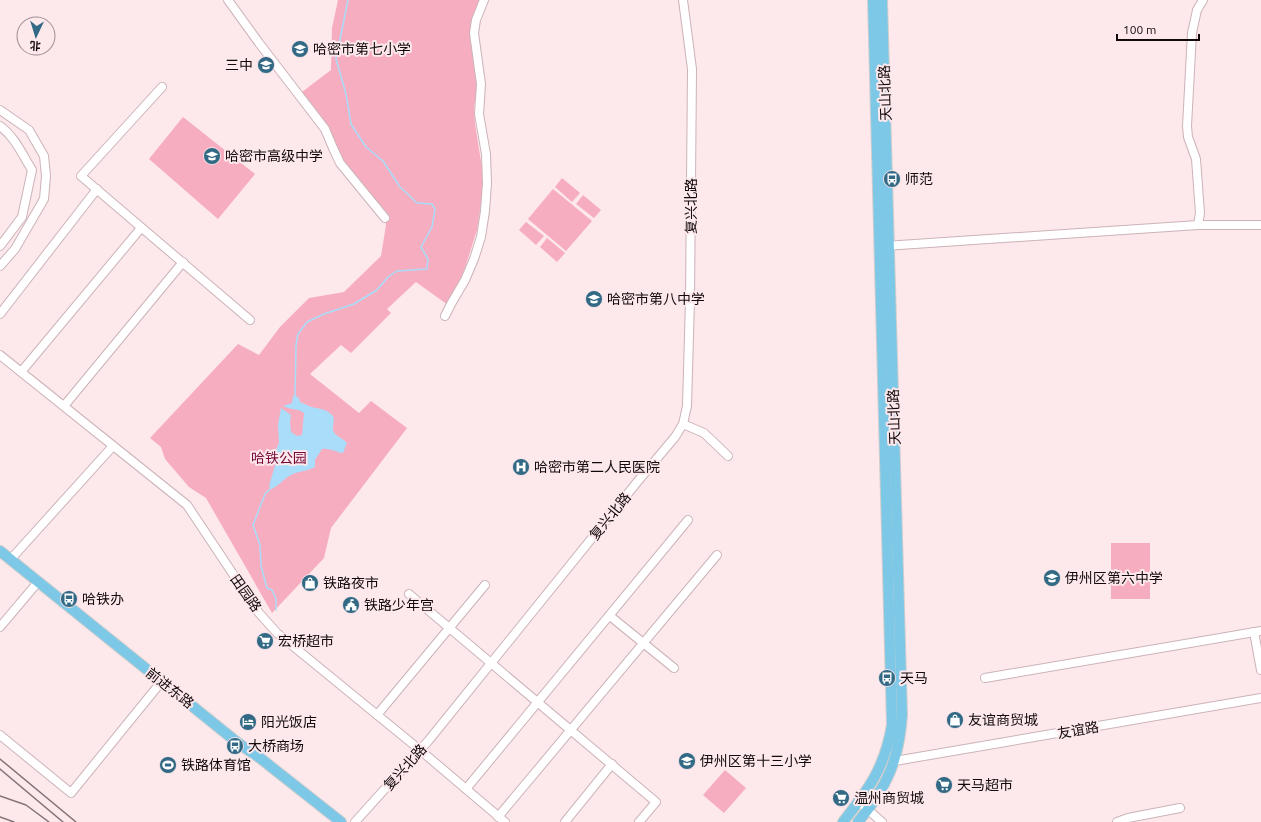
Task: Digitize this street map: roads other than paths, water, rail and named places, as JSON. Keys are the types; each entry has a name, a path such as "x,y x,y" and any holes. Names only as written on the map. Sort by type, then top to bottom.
{"main road":[{"path":"843,822 866,793 880,767 889,746 892,725 884,246 873,0"},
{"name":"天山北路","path":"858,822 868,810 889,776 895,761 900,741 902,715 884,246 882,0"},
{"name":"前进东路","path":"0,552 238,743 260,758 341,822"}],"street":[{"path":"228,0 325,129 340,163 385,218"},
{"path":"445,316 465,280 474,259 481,237 485,211 487,183 486,154 479,114 481,84 474,33 476,20 484,0"},
{"name":"复兴北路","path":"355,822 420,750 492,663 675,437 683,424 687,406 690,300 692,69 683,0"},
{"path":"1198,225 1200,213 1196,158 1188,137 1187,126 1192,33 1197,10 1203,0"},
{"path":"162,87 81,176 250,320"},
{"path":"0,110 30,130 44,156 46,176 44,199 15,249 0,266"},
{"path":"0,126 8,132 15,141 32,170 22,217 0,246"},
{"path":"0,314 97,190"},
{"path":"884,246 1198,225 1261,225"},
{"path":"20,372 141,228"},
{"path":"64,406 184,262"},
{"name":"田园路","path":"0,355 187,505 259,613 277,633 420,750 501,819"},
{"path":"683,424 704,433 728,456"},
{"path":"10,560 113,446"},
{"path":"466,789 688,520"},
{"path":"501,819 572,730 717,555"},
{"path":"0,627 38,582"},
{"path":"377,715 485,585"},
{"path":"409,594 656,802 639,822"},
{"path":"610,616 674,668"},
{"path":"985,678 1257,631 1261,670"},
{"path":"0,735 71,793 162,681"},
{"name":"友谊路","path":"895,761 1261,698"},
{"path":"565,822 612,764"},
{"path":"859,802 882,822"},
{"path":"1117,822 1128,818 1180,808"}],"water":[{"path":"295,395 299,398 300,402 330,413 334,418 334,432 347,443 343,453 322,449 315,460 315,467 290,475 271,489 269,486 276,462 276,449 279,443 278,425 281,408 291,415 291,432 297,436 302,435 304,413 299,410 283,406 292,403 293,396"}],"waterway":[{"path":"295,397 296,345 298,334 307,322 324,314 354,304 377,290 388,277 397,271 427,269 428,259 421,247 432,227 435,209 432,204 417,203 400,187 383,161 366,147 351,124 346,94 336,59 348,0"},
{"path":"271,488 265,494 253,525 260,545 261,566 267,588 272,590 276,599 276,610"}],"railway":[{"path":"0,759 76,822"},
{"path":"0,769 63,822"},
{"path":"0,796 26,805 49,822"},
{"path":"0,817 14,822"}],"place":[{"name":"哈密市第七小学","path":"300,49"},
{"name":"三中","path":"266,65"},
{"name":"哈密市高级中学","path":"212,156"},
{"name":"师范","path":"892,179"},
{"name":"哈密市第八中学","path":"594,299"},
{"name":"哈密市第二人民医院","path":"521,467"},
{"name":"伊州区第六中学","path":"1052,578"},
{"name":"铁路夜市","path":"310,583"},
{"name":"哈铁办","path":"69,599"},
{"name":"铁路少年宫","path":"351,605"},
{"name":"宏桥超市","path":"265,641"},
{"name":"天马","path":"887,678"},
{"name":"友谊商贸城","path":"955,720"},
{"name":"阳光饭店","path":"248,722"},
{"name":"大桥商场","path":"235,746"},
{"name":"伊州区第十三小学","path":"687,761"},
{"name":"铁路体育馆","path":"168,765"},
{"name":"天马超市","path":"944,785"},
{"name":"温州商贸城","path":"841,798"}],"park label":[{"name":"哈铁公园","path":"279,458"}]}
